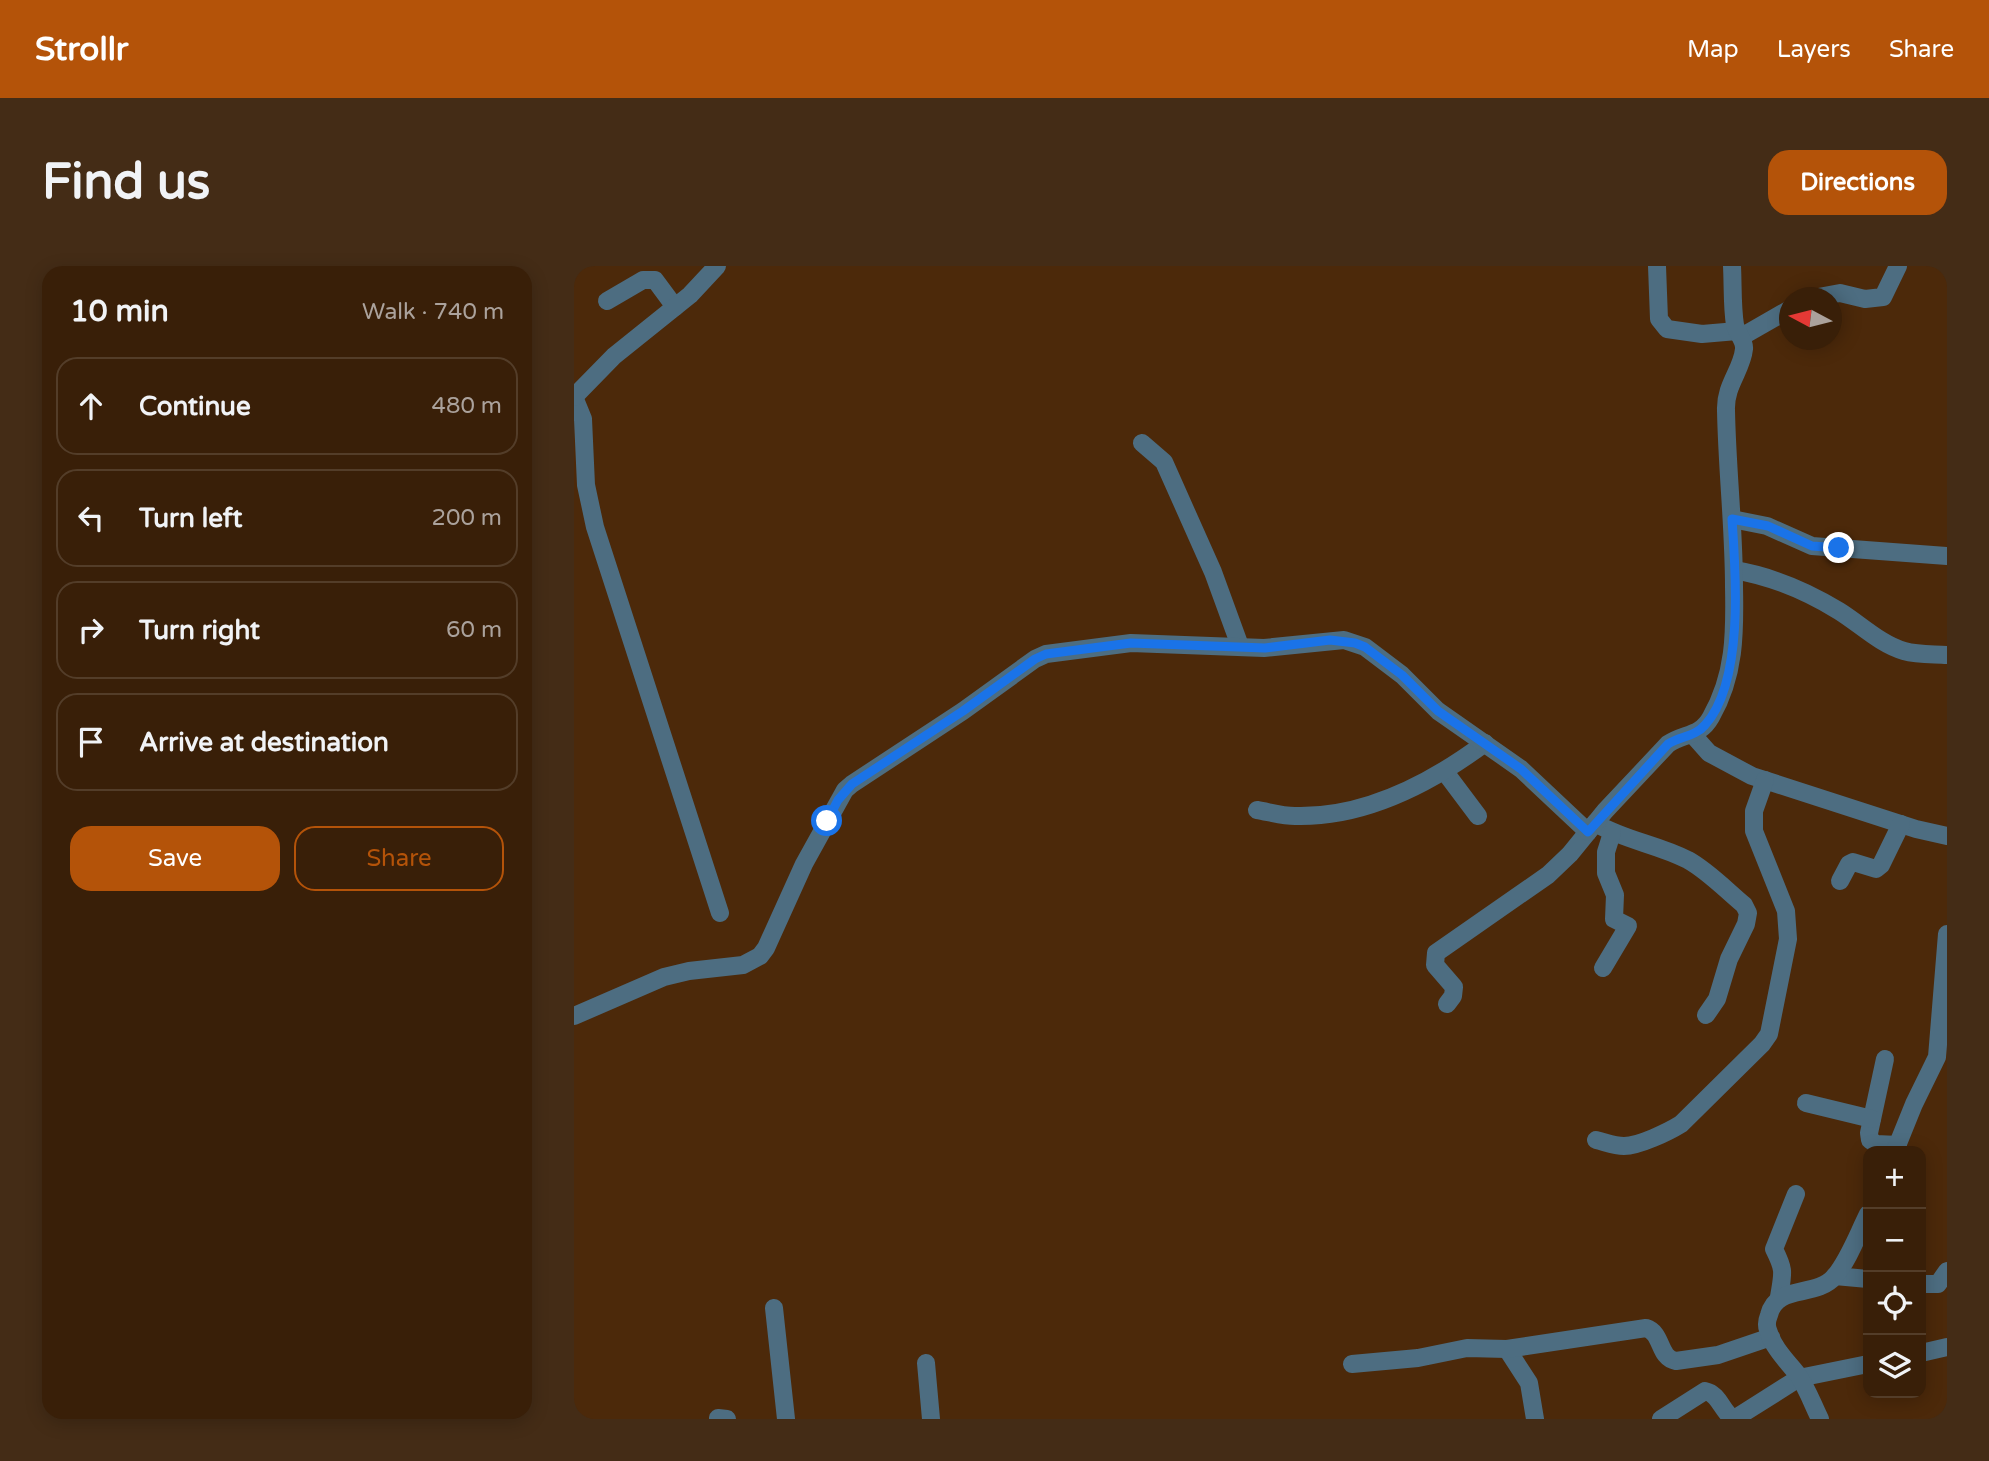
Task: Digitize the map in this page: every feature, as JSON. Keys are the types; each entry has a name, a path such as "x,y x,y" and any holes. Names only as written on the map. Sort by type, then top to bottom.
{"street":[{"path":"717,266 675,307 614,356 574,397 583,419 586,485 595,527 720,913"},
{"path":"1657,266 1660,319 1667,329 1702,334 1739,334 1779,314"},
{"path":"1447,1004 1453,996 1454,987 1435,965 1436,953 1548,875 1668,744 1675,739 1693,735 1711,718 1731,668 1735,634 1734,570 1726,408 1729,384 1744,350 1739,334 1732,266"},
{"path":"1842,293 1865,299 1882,297 1898,266"},
{"path":"607,301 643,279 649,279 655,280 675,307"},
{"path":"1142,443 1164,461 1213,572 1240,646"},
{"path":"1732,519 1768,526 1812,546 1947,556"},
{"path":"1734,570 1764,576 1826,604 1888,644 1902,650 1916,654 1947,655"},
{"path":"574,1016 664,977 689,971 732,968 752,962 766,948 804,864 845,790 1035,659 1058,651 1131,643 1265,648 1330,640 1365,647 1402,675 1438,711 1521,769 1592,828 1686,859 1744,905 1748,914 1746,924 1725,967 1717,999 1706,1015"},
{"path":"1693,735 1709,753 1737,769 1901,824 1947,836"},
{"path":"1257,810 1297,816 1364,808 1445,772 1485,743"},
{"path":"1445,772 1478,817"},
{"path":"1596,1140 1629,1146 1681,1124 1769,1034 1788,939 1786,911 1754,831 1754,811 1765,780"},
{"path":"1840,881 1849,863 1875,869 1881,865 1901,824"},
{"path":"1603,968 1628,926 1614,919 1615,895 1606,873 1606,852 1612,833"},
{"path":"1897,1146 1937,1057 1947,934"},
{"path":"1885,1059 1870,1140 1886,1146"},
{"path":"1806,1103 1872,1119"},
{"path":"1796,1194 1774,1249 1783,1269 1779,1297 1771,1308 1767,1328 1773,1344 1800,1378 1820,1419"},
{"path":"1779,1297 1788,1293 1816,1290 1835,1276 1863,1223"},
{"path":"1926,1284 1938,1284 1947,1271"},
{"path":"1835,1276 1863,1279"},
{"path":"774,1308 786,1419"},
{"path":"1352,1364 1418,1358 1467,1348 1507,1349 1646,1328 1657,1335 1666,1356 1676,1361 1718,1355 1771,1337"},
{"path":"1926,1352 1947,1347"},
{"path":"1507,1349 1529,1383 1535,1419"},
{"path":"926,1363 931,1419"},
{"path":"1661,1419 1705,1391 1713,1393 1729,1417 1737,1418 1800,1378 1863,1365"}],"route":[{"path":"827,821 838,800 852,784 1046,654 1131,643 1265,648 1344,640 1365,647 1402,675 1438,711 1521,769 1588,832 1668,744 1675,739 1693,735 1711,718 1725,686 1734,651 1732,519 1768,526 1812,546 1839,548"}]}
